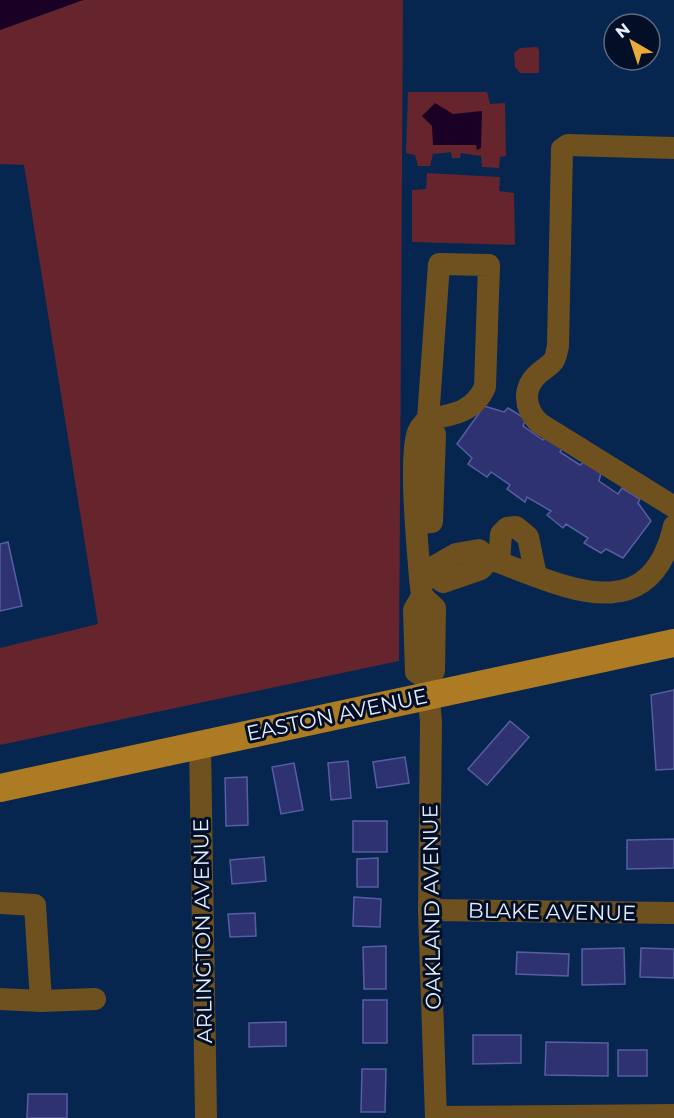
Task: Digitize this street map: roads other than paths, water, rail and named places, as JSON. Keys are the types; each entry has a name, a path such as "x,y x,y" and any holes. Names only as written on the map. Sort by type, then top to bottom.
{"main road":[{"name":"EASTON AVENUE","path":"0,788 200,745 428,686 674,643"}],"street":[{"path":"674,148 568,145 562,149 558,346 554,361 537,375 527,388 526,399 530,414 539,423 674,507"},
{"path":"428,686 416,672 414,610 425,583 416,523 415,444 418,430 432,426 462,413 480,398 485,387 489,265 439,264 432,426"},
{"path":"494,561 576,591 606,595 623,590 659,567 668,551 674,526"},
{"path":"425,583 442,582 481,569 494,561 501,534 507,528 516,527 528,537 536,576"},
{"name":"OAKLAND AVENUE","path":"428,686 429,910 436,1118"},
{"name":"ARLINGTON AVENUE","path":"200,745 206,1118"},
{"path":"0,903 35,905 41,1001"},
{"name":"BLAKE AVENUE","path":"429,910 674,913"},
{"path":"0,999 41,1001 95,999"},
{"path":"436,1118 674,1115"}]}
